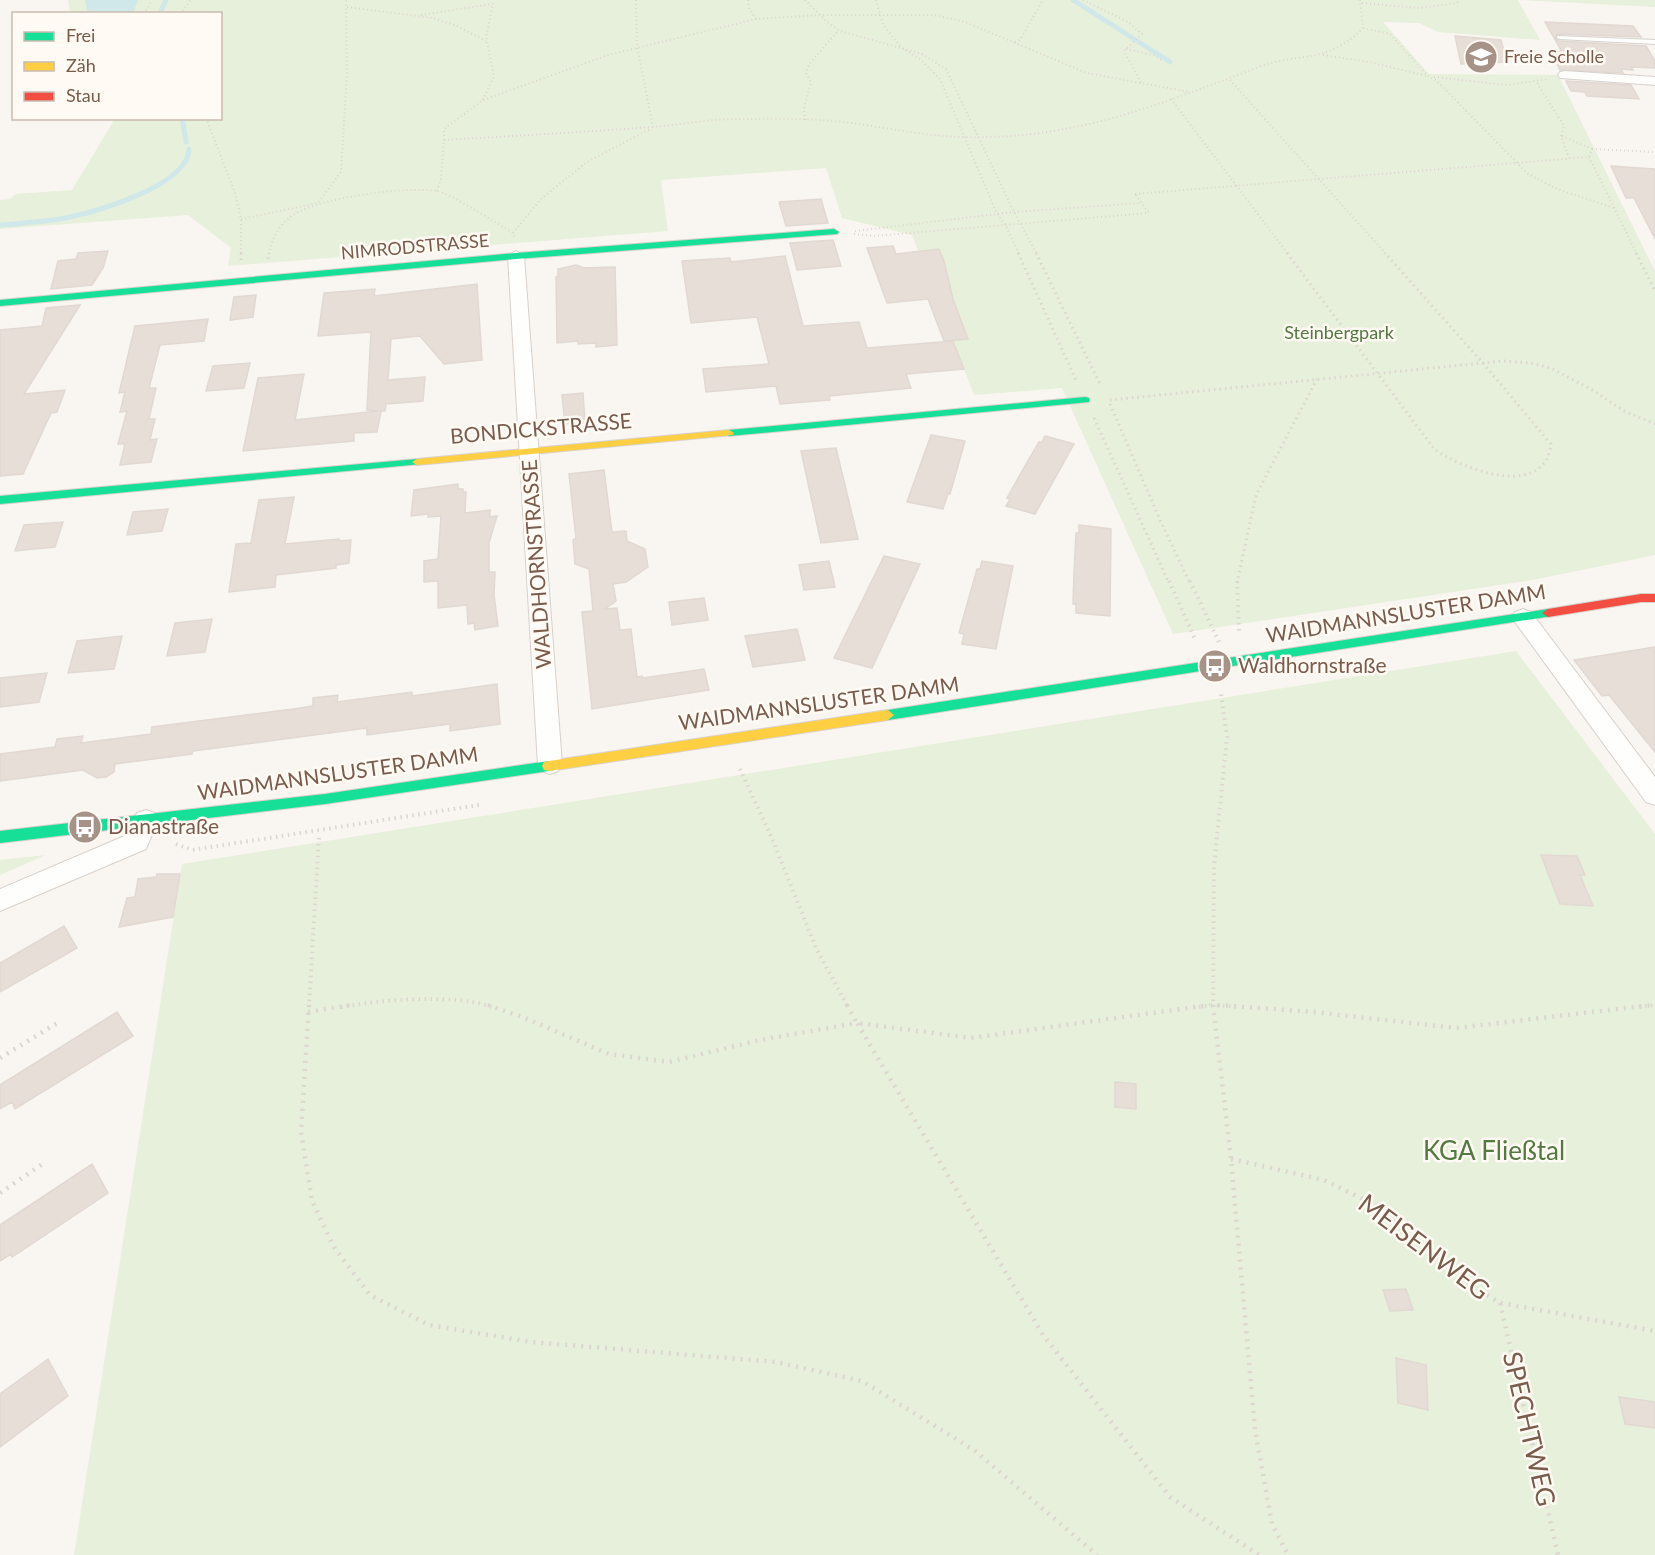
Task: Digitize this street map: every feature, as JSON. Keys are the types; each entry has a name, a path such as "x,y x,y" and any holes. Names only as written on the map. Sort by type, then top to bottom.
{"street":[{"path":"1565,75 1655,81"},
{"name":"NIMRODSTRASSE","path":"0,303 516,255 834,232"},
{"name":"WALDHORNSTRASSE","path":"516,255 550,765"},
{"name":"BONDICKSTRASSE","path":"0,500 1086,400"},
{"name":"WAIDMANNSLUSTER DAMM","path":"0,837 325,799 1215,666 1648,598 1655,592"},
{"path":"1523,617 1655,795"},
{"path":"0,900 137,842 146,820"}],"lane":[{"path":"1559,37 1655,42"}],"path":[{"path":"182,12 191,0"},
{"path":"267,265 271,240 288,218 318,203 341,172 347,74 346,0"},
{"path":"483,100 491,87 495,69 486,41 494,0"},
{"path":"636,0 637,46 653,127"},
{"path":"748,0 749,8 756,19"},
{"path":"805,0 838,31 862,40 902,48 935,59 946,69 1108,400 1160,520 1218,635"},
{"path":"876,0 884,25 902,48 920,59 940,79 997,214 1005,224 1195,639"},
{"path":"1015,42 1020,40 1043,0"},
{"path":"1083,0 1128,22 1142,34 1124,51 1142,84"},
{"path":"444,140 653,127 733,119 805,120 963,137 1065,131 1193,93 1263,65 1322,55 1350,41 1363,28 1361,1 1419,8 1457,3 1460,0"},
{"path":"414,16 492,4"},
{"path":"347,7 414,16 457,26 486,41"},
{"path":"437,190 441,179 444,129 483,100 637,46 756,19 880,13 934,15 965,22 1087,73 1193,93"},
{"path":"1363,28 1390,34 1428,76 1436,80 1528,174 1557,189 1614,208"},
{"path":"805,120 804,108 812,82 806,73 809,64 838,31"},
{"path":"1126,49 1153,55 1162,60"},
{"path":"1322,55 1369,62 1428,76 1474,82 1537,83 1565,75"},
{"path":"1172,99 1435,450 1444,458 1471,470 1487,474 1506,476 1536,470 1545,463 1550,454 1551,444 1482,362 1230,80"},
{"path":"1537,83 1564,126 1561,136 1569,158"},
{"path":"207,120 235,193 241,219 241,267"},
{"path":"516,255 513,233 542,198 587,162 653,127"},
{"path":"1561,136 1592,149 1655,152"},
{"path":"1592,149 1589,157 1655,291"},
{"path":"834,232 874,236 1149,213 1135,194 1589,157"},
{"path":"241,219 386,192 437,190 513,233"},
{"path":"834,232 873,230 1014,212 1141,203"},
{"path":"1086,400 1108,400 1482,362 1530,363 1551,368 1594,391 1624,411 1655,424"},
{"path":"1239,632 1237,578 1256,495 1317,378"},
{"path":"1221,694 1227,737 1214,866 1213,1005 1231,1159 1256,1430 1272,1524 1288,1555"},
{"path":"740,769 774,843 816,948 857,1023 1043,1335 1170,1497 1259,1555"},
{"path":"319,835 301,1132 312,1201 334,1247 370,1295 429,1325 531,1342 776,1362 862,1381 974,1450 1097,1555"},
{"path":"308,1012 372,1002 472,1000 525,1018 609,1054 669,1062 760,1040 857,1023 971,1038 1213,1005 1313,1012 1456,1028 1655,1005"},
{"path":"0,1058 58,1022"},
{"name":"MEISENWEG","path":"1231,1159 1324,1180 1375,1205 1462,1279 1500,1303 1655,1331"},
{"path":"0,1193 44,1164"},
{"name":"SPECHTWEG","path":"1500,1303 1558,1555"}],"green space":[{"name":"Steinbergpark","path":"68,0 1518,0 1540,40 1438,32 1419,23 1383,22 1429,74 1558,75 1655,271 1655,555 1533,580 1173,634 1062,388 974,395 912,235 842,218 826,168 661,180 668,231 228,266 231,248 188,215 0,229 0,200 10,199 16,194 72,190 112,120 222,120 222,12 70,12"},
{"path":"1519,0 1655,0 1655,7"},
{"name":"KGA Fließtal","path":"1516,651 1655,834 1655,1555 74,1555 182,864"},
{"path":"46,855 0,875 0,860"}],"water":[{"path":"85,0 138,0 133,12 88,12"}],"building":[{"path":"1545,22 1633,26 1641,37 1557,34 1555,38 1559,41 1646,46 1655,61 1655,68 1631,67 1633,70 1621,69 1623,73 1560,70 1551,51 1562,52"},
{"path":"1455,36 1501,40 1507,62 1461,64"},
{"path":"1566,81 1631,85 1639,99 1587,96 1585,92 1571,91"},
{"path":"1611,166 1655,169 1655,239 1634,198 1626,198"},
{"path":"821,199 828,223 786,226 779,202"},
{"path":"833,240 841,266 797,270 790,243"},
{"path":"893,246 896,254 939,249 953,299 968,339 944,341 928,299 887,303 867,248"},
{"path":"108,251 103,268 92,285 51,289 58,261 76,259 78,253"},
{"path":"785,256 803,326 859,322 867,348 953,341 964,369 906,374 911,388 829,396 830,400 780,404 776,386 706,392 703,369 769,364 757,317 691,323 682,261 730,258 731,262"},
{"path":"576,265 584,268 615,267 617,345 596,347 596,343 578,344 578,341 557,343 556,277 558,269"},
{"path":"477,284 482,360 444,364 420,336 391,339 388,380 425,377 423,401 386,404 385,411 381,411 377,432 354,433 354,441 243,451 258,378 304,374 295,420 378,411 367,410 371,332 318,336 324,293 375,289 374,296"},
{"path":"256,295 253,317 230,320 234,297"},
{"path":"80,305 24,394 65,390 57,412 51,413 23,474 0,476 0,330 42,326 46,308"},
{"path":"208,319 204,341 160,345 149,388 156,388 149,419 155,419 150,440 157,439 151,462 120,465 125,444 118,444 127,411 120,412 125,392 119,393 135,326"},
{"path":"250,363 244,388 206,391 213,366"},
{"path":"583,393 585,422 565,424 562,395"},
{"path":"931,435 965,441 950,494 948,494 943,509 907,502"},
{"path":"1045,436 1074,444 1035,514 1006,506 1010,499 1007,498 1039,442 1042,442"},
{"path":"836,448 858,539 821,543 801,451"},
{"path":"604,470 612,532 626,531 627,541 645,549 648,567 626,582 613,584 616,601 605,609 617,608 620,630 631,629 637,677 704,669 709,690 592,709 582,612 593,611 589,569 575,564 573,540 576,538 569,474"},
{"path":"458,484 458,489 466,492 465,513 490,510 490,517 497,516 489,543 489,572 495,572 494,595 498,626 475,630 474,623 468,624 467,605 438,608 438,581 424,582 424,561 438,559 441,516 428,517 428,514 411,516 414,490"},
{"path":"294,497 285,544 351,540 349,563 336,565 336,568 276,575 275,587 229,592 236,544 251,543 259,500"},
{"path":"168,509 162,531 127,535 133,512"},
{"path":"63,522 55,547 15,551 24,525"},
{"path":"1079,525 1111,529 1110,616 1076,613 1076,604 1073,604 1074,574 1076,533 1079,533"},
{"path":"884,556 920,564 872,668 834,658"},
{"path":"829,561 835,587 804,590 799,565"},
{"path":"982,561 1013,566 996,649 962,644 964,634 959,633 977,569 980,569"},
{"path":"704,598 708,620 672,625 669,602"},
{"path":"212,619 205,652 167,656 175,623"},
{"path":"797,629 805,660 753,667 745,636"},
{"path":"122,636 114,669 68,673 77,641"},
{"path":"1655,647 1655,752 1609,695 1602,696 1574,660"},
{"path":"47,673 39,702 0,707 0,678"},
{"path":"497,684 500,724 450,731 450,724 367,735 367,728 193,751 192,754 115,764 114,772 106,777 97,778 83,770 0,781 0,754 55,747 57,739 83,736 81,743 151,734 152,727 313,706 313,698 338,695 337,702 412,692 412,696"},
{"path":"1541,855 1577,856 1585,875 1580,875 1593,906 1560,904"},
{"path":"157,874 180,874 173,917 119,927 127,898 135,897 138,879 156,877"},
{"path":"64,926 77,948 0,992 0,963"},
{"path":"117,1012 133,1036 15,1109 12,1102 0,1109 0,1085"},
{"path":"1115,1082 1136,1084 1136,1109 1115,1107"},
{"path":"92,1164 108,1193 12,1257 11,1254 0,1261 0,1225"},
{"path":"1406,1289 1413,1310 1390,1311 1383,1290"},
{"path":"1396,1358 1426,1365 1428,1410 1398,1403"},
{"path":"48,1359 68,1396 0,1447 0,1394"},
{"path":"1619,1397 1655,1402 1655,1428 1625,1424"}],"waterway":[{"path":"161,11 166,0"},
{"path":"1073,0 1170,62"},
{"path":"182,120 186,142"},
{"path":"0,225 65,218 97,210 138,195 173,175 185,162 189,149"}],"traffic: fast":[{"path":"0,303 516,256 834,232"},
{"path":"729,433 1085,400"},
{"path":"0,500 417,462"},
{"path":"888,715 1548,613"},
{"path":"0,837 325,799 549,766"}],"traffic: slow":[{"path":"417,462 729,433"},
{"path":"549,766 888,715"}],"traffic: jam":[{"path":"1548,613 1641,598 1655,598"}],"place":[{"name":"Freie Scholle","path":"1481,57"},
{"name":"Waldhornstraße","path":"1215,666"},
{"name":"Dianastraße","path":"85,827"}]}
